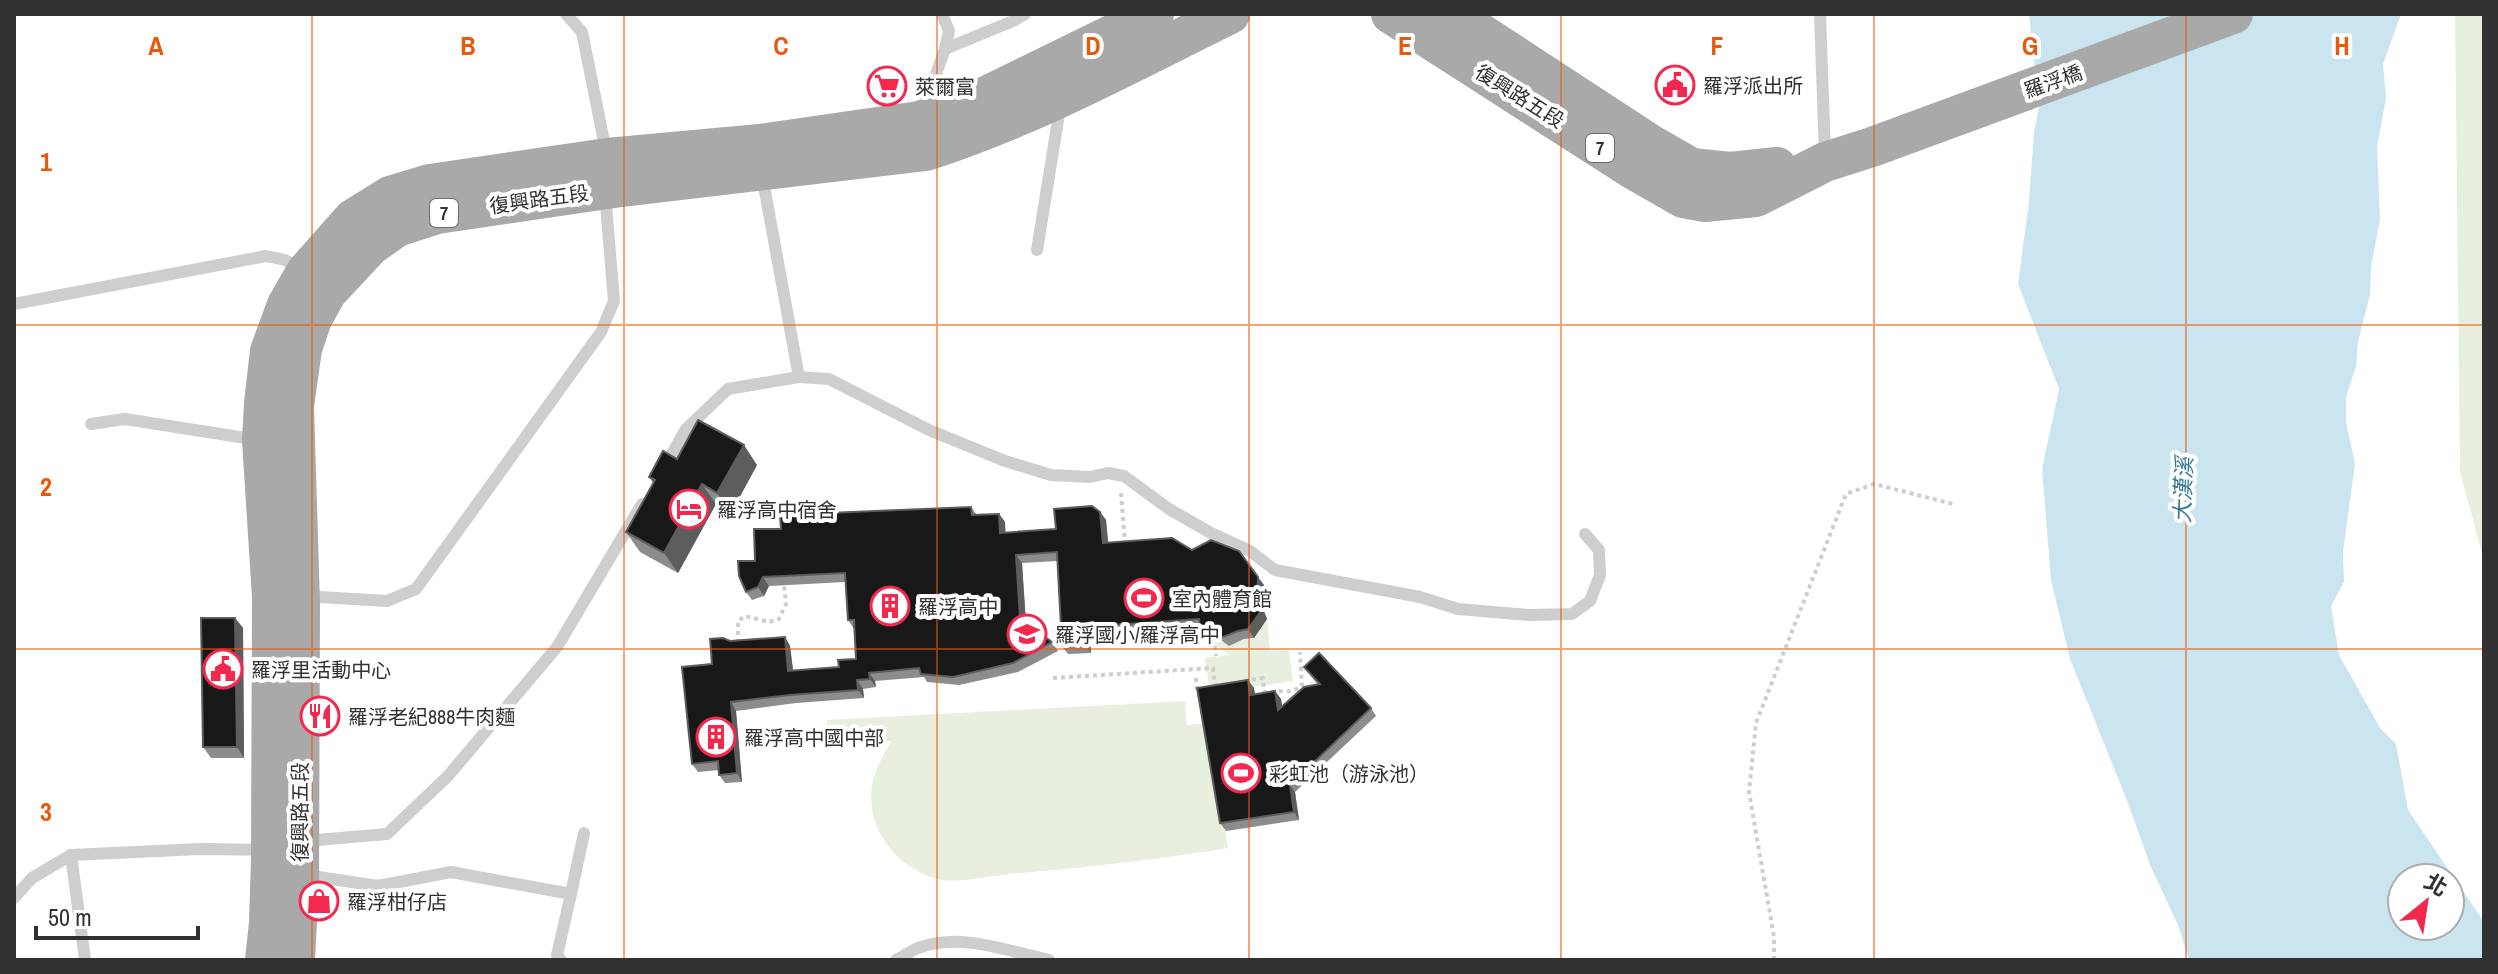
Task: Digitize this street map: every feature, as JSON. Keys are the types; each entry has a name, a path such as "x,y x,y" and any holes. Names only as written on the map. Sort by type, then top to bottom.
{"main road":[{"name":"復興路五段","path":"922,136 968,105 1154,14"},
{"name":"復興路五段","path":"295,960 288,858 286,597 278,423 270,351 287,305 306,272 353,219 390,196 430,184 606,174 922,136 975,135 1062,97 1230,14"},
{"name":"復興路五段","path":"1391,14 1583,118 1692,168 1730,172 1825,162 1872,147"},
{"name":"復興路五段","path":"1451,14 1583,118"},
{"name":"羅浮橋","path":"1872,147 2233,14"},
{"name":"復興路五段","path":"278,423 312,319 327,292 370,246 397,227 437,214 606,174"},
{"name":"復興路五段","path":"265,960 269,923 288,858"}],"lane":[{"path":"286,597 387,601 416,589 601,332 614,301 606,174 582,32 566,14"},
{"path":"922,136 949,31 942,14"},
{"path":"945,49 1025,14"},
{"path":"1820,14 1825,162"},
{"path":"1037,250 1062,97"},
{"path":"761,157 799,377"},
{"path":"14,304 266,256 285,260 306,272"},
{"path":"655,482 686,429 728,389 799,377 829,379 929,430 1005,461 1051,475 1090,477 1108,473 1124,476 1169,509 1250,551 1275,570 1420,597 1458,609 1529,615 1572,614 1590,601 1600,575 1599,550 1585,534"},
{"path":"91,424 125,419 278,423"},
{"path":"288,858 387,834 448,776 557,647 648,495"},
{"path":"561,960 557,955 584,833"},
{"path":"14,898 32,878 71,855 200,849 288,858 378,886 451,872 571,894"},
{"path":"71,855 85,960"},
{"path":"896,960 918,948 959,941 996,946 1049,960"}],"path":[{"path":"1774,960 1774,937 1749,792 1756,723 1803,600 1846,494 1874,484 1953,504"},
{"path":"1123,516 1126,550"},
{"path":"739,649 736,637 738,621 745,616 769,622 779,619 786,604 784,585"},
{"path":"1215,646 1216,656"},
{"path":"1053,678 1213,668 1215,685 1263,678 1264,692 1293,691 1302,686 1300,652"},
{"path":"1196,678 1197,691"}],"green space":[{"path":"2455,14 2484,14 2484,561 2460,472"},
{"path":"1267,619 1270,651 1289,650 1293,681 1210,694 1205,658 1229,655 1217,646 1204,648 1206,638 1217,637 1229,646 1255,638 1254,627 1262,627"},
{"path":"1185,701 1187,725 1207,723 1228,848 1092,866 956,881 926,875 912,868 888,846 874,818 871,802 873,780 891,741 826,741 827,720"}],"water":[{"name":"大漢溪","path":"2029,14 2401,14 2383,64 2386,98 2377,147 2380,219 2371,267 2370,295 2358,342 2356,366 2346,397 2346,422 2355,464 2343,552 2344,582 2331,606 2339,655 2380,728 2396,744 2408,810 2443,862 2386,862 2386,942 2466,942 2466,895 2484,922 2484,960 2189,960 2178,925 2150,865 2070,659 2051,580 2042,469 2059,389 2018,284 2039,106"}],"building":[{"path":"698,420 744,445 717,493 702,484 664,553 626,532 655,480 649,477 663,451 677,459"},
{"path":"1092,506 1100,512 1103,543 1172,538 1192,550 1211,540 1239,551 1258,577 1257,601 1261,611 1248,629 1223,637 1211,629 1200,630 1199,619 1084,627 1085,644 1062,646 1057,552 1016,555 1020,618 1052,642 1013,663 953,677 921,674 919,668 869,673 870,679 857,680 858,690 731,702 737,773 719,775 718,761 692,764 682,667 712,664 710,639 730,641 785,637 788,671 839,667 838,660 856,659 854,620 848,620 845,573 763,577 758,587 746,592 739,576 738,561 755,561 754,529 781,529 780,515 971,507 972,515 999,514 1000,533 1056,529 1054,509"},
{"path":"201,618 235,618 237,747 203,747"},
{"path":"1319,653 1371,708 1290,785 1294,812 1220,823 1197,688 1248,680 1250,695 1275,691 1278,710 1304,687 1320,684 1304,667"}],"place":[{"name":"羅浮派出所","path":"1675,85"},
{"name":"萊爾富","path":"887,86"},
{"name":"羅浮高中宿舍","path":"689,509"},
{"name":"室內體育館","path":"1144,598"},
{"name":"羅浮高中","path":"890,606"},
{"name":"羅浮國小/羅浮高中","path":"1027,634"},
{"name":"羅浮里活動中心","path":"223,669"},
{"name":"羅浮老紀888牛肉麵","path":"320,716"},
{"name":"羅浮高中國中部","path":"716,737"},
{"name":"彩虹池（游泳池）","path":"1241,773"},
{"name":"羅浮柑仔店","path":"319,901"}]}
